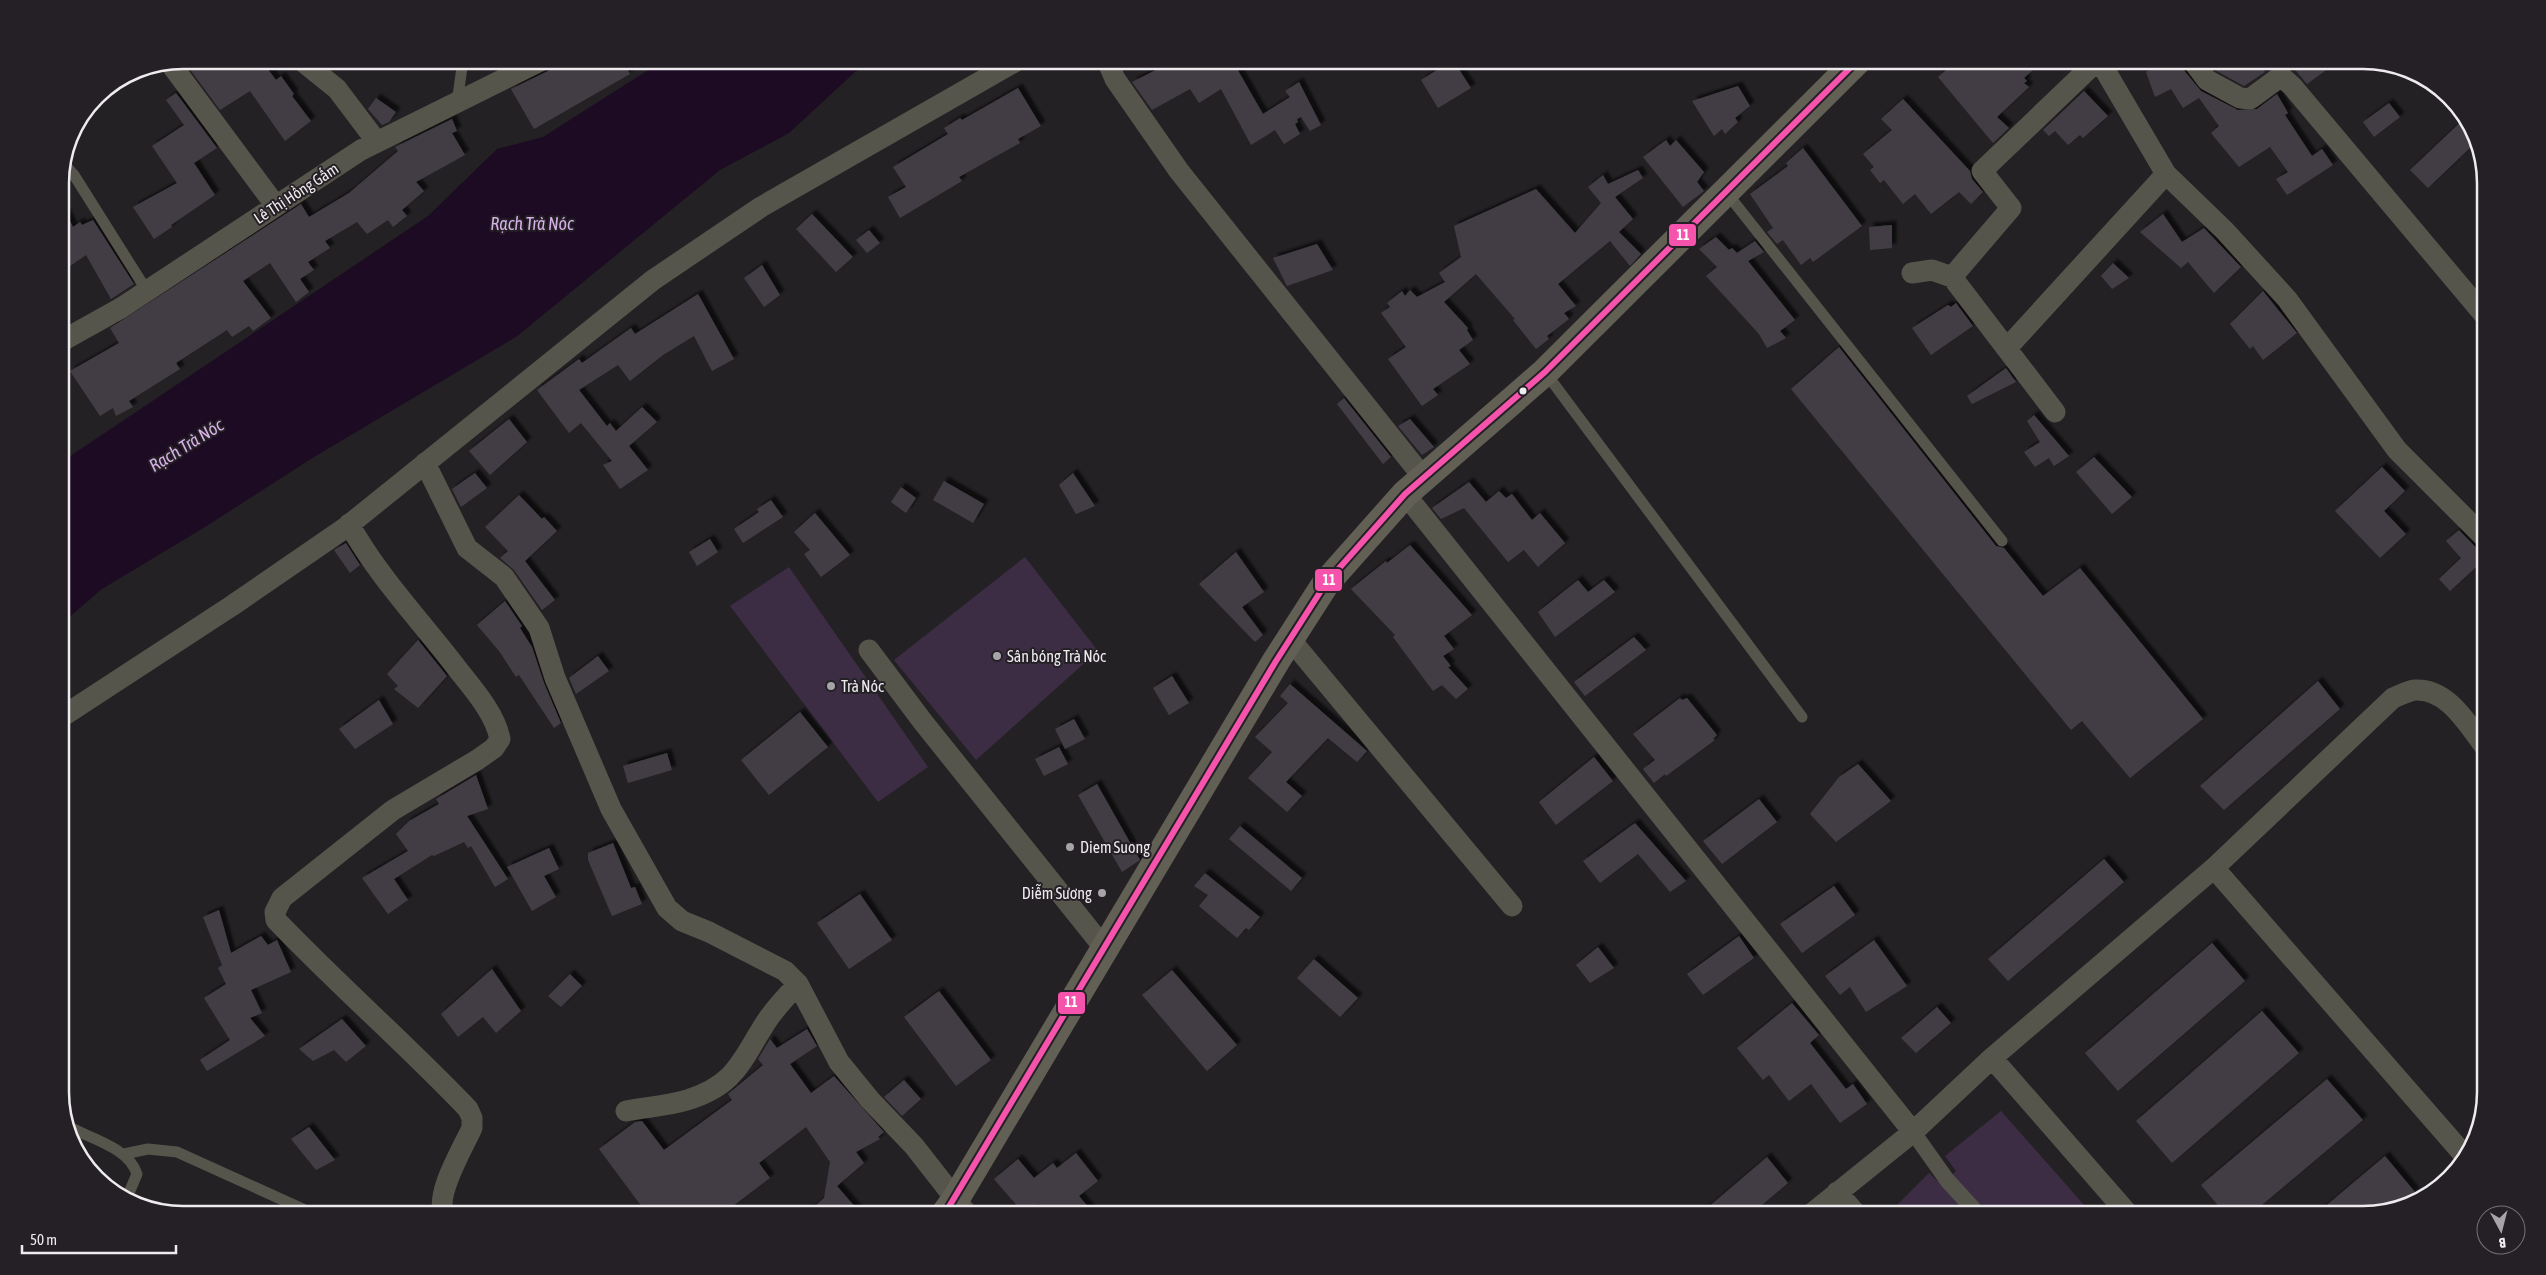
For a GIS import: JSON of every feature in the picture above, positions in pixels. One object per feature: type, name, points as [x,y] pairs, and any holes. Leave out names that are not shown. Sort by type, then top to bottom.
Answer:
[{"type":"main road","points":[[958,1206],[1105,949],[1290,639],[1326,583],[1414,485],[1545,372],[1849,69]]},
{"type":"street","points":[[175,69],[276,206]]},
{"type":"street","points":[[312,69],[337,90],[377,142]]},
{"type":"street","name":"Lê Thị Hồng Gấm","points":[[69,337],[121,308],[362,150],[524,69]]},
{"type":"street","points":[[69,712],[233,605],[350,524],[653,280],[762,206],[1002,69]]},
{"type":"street","points":[[1111,69],[1115,79],[1179,171],[1414,485],[1914,1132],[1947,1180],[1970,1206]]},
{"type":"street","points":[[1952,277],[2010,208],[1982,172],[2089,69]]},
{"type":"street","points":[[2103,69],[2166,174],[2225,231],[2287,299],[2397,450],[2477,529]]},
{"type":"street","points":[[2199,69],[2207,80],[2240,98],[2250,99],[2277,79],[2283,78],[2292,86],[2477,306]]},
{"type":"street","points":[[2007,348],[2166,174]]},
{"type":"street","points":[[1912,272],[1932,270],[1952,277],[2055,412]]},
{"type":"street","points":[[425,463],[467,548],[504,577],[539,628],[555,678],[611,809],[667,908],[682,921],[709,932],[786,971],[798,984],[839,1062],[870,1100],[914,1146],[953,1206]]},
{"type":"street","points":[[350,524],[364,551],[469,683],[498,727],[500,739],[494,748],[477,760],[394,810],[282,898],[275,912],[276,920],[320,966],[414,1052],[468,1109],[472,1118],[472,1128],[444,1190],[442,1206]]},
{"type":"street","points":[[1290,639],[1512,906]]},
{"type":"street","points":[[869,650],[923,722],[1105,949]]},
{"type":"street","points":[[1821,1206],[1914,1132],[1992,1058],[2214,868],[2393,698],[2414,690],[2433,692],[2453,706],[2477,737]]},
{"type":"street","points":[[2214,868],[2461,1151]]},
{"type":"street","points":[[626,1111],[686,1100],[712,1090],[727,1080],[747,1057],[770,1017],[798,984]]},
{"type":"street","points":[[1992,1058],[2121,1206]]},
{"type":"street","points":[[1837,1192],[1849,1206]]},
{"type":"lane","points":[[458,103],[462,69]]},
{"type":"lane","points":[[70,170],[147,291]]},
{"type":"lane","points":[[1726,192],[2002,541]]},
{"type":"lane","points":[[1545,372],[1802,717]]},
{"type":"lane","points":[[75,1130],[124,1154],[134,1163],[137,1174],[129,1193]]},
{"type":"lane","points":[[124,1154],[148,1149],[177,1152],[296,1206]]},
{"type":"shaded area","name":"Sân bóng Trà Nóc","points":[[1025,557],[1098,651],[976,760],[894,660]]},
{"type":"shaded area","name":"Trà Nóc","points":[[789,567],[928,767],[878,802],[730,606]]},
{"type":"shaded area","points":[[2001,1111],[2085,1206],[1896,1206],[1929,1173],[1942,1185],[1956,1171],[1945,1156]]},
{"type":"water","name":"Rạch Trà Nóc","points":[[650,69],[862,69],[855,72],[789,133],[720,170],[516,337],[314,457],[205,527],[102,589],[69,617],[69,457],[428,216],[497,149],[543,137]]},
{"type":"building","points":[[190,69],[268,69],[276,80],[281,76],[294,94],[292,96],[311,121],[285,141],[250,91],[220,110]]},
{"type":"building","points":[[549,69],[627,69],[630,74],[534,129],[511,89]]},
{"type":"building","points":[[1158,69],[1237,69],[1263,114],[1290,97],[1285,91],[1299,82],[1321,125],[1310,131],[1301,117],[1297,119],[1298,122],[1295,124],[1300,134],[1284,144],[1275,130],[1251,145],[1221,89],[1199,103],[1190,89],[1152,110],[1132,82]]},
{"type":"building","points":[[1439,69],[1459,69],[1471,88],[1438,108],[1421,80]]},
{"type":"building","points":[[1947,69],[2034,69],[2024,78],[2027,81],[2024,83],[2029,87],[1997,117],[2009,128],[1993,143],[1938,77]]},
{"type":"building","points":[[2152,69],[2183,69],[2201,91],[2238,110],[2257,109],[2277,94],[2288,113],[2285,115],[2312,156],[2322,149],[2333,165],[2287,195],[2276,179],[2288,172],[2270,147],[2239,167],[2211,133],[2219,126],[2199,98],[2183,108],[2171,89],[2155,97],[2146,72]]},
{"type":"building","points":[[2263,69],[2265,72],[2244,86],[2215,70]]},
{"type":"building","points":[[2294,69],[2328,69],[2307,84]]},
{"type":"building","points":[[1738,86],[1750,106],[1735,118],[1738,122],[1725,134],[1722,129],[1714,136],[1692,101]]},
{"type":"building","points":[[1018,88],[1041,126],[1018,139],[1020,143],[959,177],[962,181],[900,218],[888,197],[906,187],[893,167],[948,134],[944,128],[960,118],[962,120]]},
{"type":"building","points":[[2084,91],[2108,116],[2083,138],[2080,135],[2068,145],[2055,131],[2049,136],[2043,130]]},
{"type":"building","points":[[176,93],[217,148],[194,163],[215,195],[154,239],[133,207],[177,183],[152,146],[184,125],[166,100]]},
{"type":"building","points":[[376,98],[396,112],[389,122],[382,125],[368,109]]},
{"type":"building","points":[[1903,99],[1970,171],[1972,179],[1983,192],[1971,204],[1959,192],[1931,214],[1915,194],[1903,204],[1884,180],[1880,183],[1870,170],[1874,167],[1863,154],[1892,130],[1881,119]]},
{"type":"building","points":[[2389,103],[2400,117],[2374,137],[2363,122]]},
{"type":"building","points":[[452,119],[457,131],[452,133],[465,155],[416,182],[424,191],[402,210],[407,216],[393,227],[388,220],[367,234],[357,222],[325,241],[330,248],[308,262],[314,270],[300,279],[309,292],[296,302],[270,263],[243,281],[271,318],[253,331],[249,326],[232,337],[227,330],[176,363],[180,369],[129,401],[133,407],[116,416],[113,408],[100,416],[70,371],[119,343],[110,328],[301,204],[309,217],[349,193],[398,151],[395,147]]},
{"type":"building","points":[[2460,123],[2471,147],[2428,188],[2410,170]]},
{"type":"building","points":[[1666,140],[1670,146],[1676,140],[1704,172],[1697,182],[1704,191],[1683,207],[1643,157]]},
{"type":"building","points":[[1803,148],[1862,226],[1813,262],[1810,258],[1801,265],[1783,240],[1777,244],[1767,232],[1773,228],[1750,194],[1788,166],[1786,163]]},
{"type":"building","points":[[1638,170],[1643,178],[1615,197],[1633,219],[1619,232],[1641,254],[1630,266],[1610,241],[1558,284],[1576,306],[1564,313],[1569,319],[1547,336],[1549,339],[1536,349],[1513,320],[1515,319],[1476,274],[1444,302],[1468,328],[1467,330],[1473,340],[1459,350],[1470,364],[1433,389],[1438,395],[1422,406],[1388,359],[1406,347],[1381,313],[1390,307],[1387,303],[1402,291],[1405,296],[1410,290],[1417,297],[1445,282],[1439,273],[1461,257],[1454,226],[1536,189],[1575,233],[1601,203],[1588,187],[1603,175],[1608,184]]},
{"type":"building","points":[[812,214],[853,257],[836,272],[796,229]]},
{"type":"building","points":[[2163,214],[2182,242],[2204,228],[2241,267],[2214,293],[2188,262],[2181,268],[2140,232]]},
{"type":"building","points":[[69,219],[73,227],[80,222],[82,225],[93,220],[134,284],[111,299],[86,255],[69,267]]},
{"type":"building","points":[[1892,225],[1892,248],[1870,250],[1869,227]]},
{"type":"building","points":[[869,230],[880,243],[867,253],[856,240]]},
{"type":"building","points":[[1716,237],[1729,250],[1732,248],[1737,253],[1755,241],[1764,252],[1748,261],[1795,320],[1780,331],[1786,338],[1767,348],[1759,334],[1706,276],[1717,267],[1699,249]]},
{"type":"building","points":[[1317,244],[1333,270],[1287,286],[1273,258]]},
{"type":"building","points":[[2113,263],[2129,278],[2112,289],[2101,276]]},
{"type":"building","points":[[762,265],[780,295],[764,307],[744,278]]},
{"type":"building","points":[[2263,291],[2297,333],[2263,360],[2253,346],[2250,349],[2230,324]]},
{"type":"building","points":[[698,294],[734,359],[712,371],[694,336],[663,355],[630,381],[618,365],[579,390],[607,426],[610,423],[616,431],[642,407],[657,422],[629,446],[648,470],[620,489],[603,465],[612,461],[581,423],[569,433],[537,390],[579,359],[582,363],[631,328],[635,334]]},
{"type":"building","points":[[1956,303],[1973,326],[1931,355],[1912,328],[1948,305],[1951,307]]},
{"type":"building","points":[[1839,347],[1996,546],[2004,548],[2043,596],[2080,568],[2203,719],[2130,778],[2082,721],[2071,730],[1791,389]]},
{"type":"building","points":[[2006,368],[2016,382],[1972,404],[1967,396]]},
{"type":"building","points":[[1344,398],[1391,457],[1383,464],[1337,404]]},
{"type":"building","points":[[2034,415],[2069,456],[2054,466],[2049,458],[2035,467],[2024,452],[2040,442],[2027,421]]},
{"type":"building","points":[[509,419],[527,442],[490,475],[469,451]]},
{"type":"building","points":[[1410,419],[1434,447],[1422,455],[1398,426]]},
{"type":"building","points":[[2094,457],[2132,497],[2112,514],[2076,472]]},
{"type":"building","points":[[2382,467],[2405,491],[2384,511],[2406,534],[2380,558],[2335,511]]},
{"type":"building","points":[[475,473],[487,488],[461,507],[452,489]]},
{"type":"building","points":[[1073,473],[1095,506],[1076,514],[1059,485]]},
{"type":"building","points":[[944,481],[984,504],[973,523],[933,500]]},
{"type":"building","points":[[1469,482],[1486,502],[1499,491],[1506,498],[1512,494],[1532,520],[1540,513],[1565,543],[1538,567],[1524,550],[1508,562],[1464,508],[1441,519],[1432,508]]},
{"type":"building","points":[[901,487],[916,498],[906,513],[891,502]]},
{"type":"building","points":[[519,495],[542,519],[544,517],[557,531],[525,561],[555,600],[542,610],[514,570],[500,558],[508,551],[485,527]]},
{"type":"building","points":[[771,500],[783,517],[743,543],[734,529],[759,512],[757,509]]},
{"type":"building","points":[[815,513],[850,555],[821,577],[804,554],[810,550],[794,532]]},
{"type":"building","points":[[2459,530],[2477,549],[2477,566],[2450,591],[2439,579],[2461,558],[2446,541]]},
{"type":"building","points":[[710,539],[718,552],[697,566],[689,552]]},
{"type":"building","points":[[346,543],[360,565],[350,573],[334,550]]},
{"type":"building","points":[[1410,545],[1472,615],[1444,636],[1454,649],[1443,656],[1451,666],[1448,667],[1468,689],[1456,699],[1442,685],[1433,691],[1393,637],[1395,635],[1351,589],[1386,561],[1387,563]]},
{"type":"building","points":[[1236,552],[1264,592],[1242,607],[1263,635],[1255,642],[1199,584]]},
{"type":"building","points":[[1578,580],[1588,592],[1604,580],[1615,592],[1555,637],[1538,612]]},
{"type":"building","points":[[505,601],[522,626],[520,628],[532,647],[544,683],[561,723],[554,728],[519,675],[516,677],[499,651],[477,625]]},
{"type":"building","points":[[1634,637],[1646,650],[1585,696],[1574,682]]},
{"type":"building","points":[[418,640],[447,676],[418,708],[394,689],[398,686],[387,674]]},
{"type":"building","points":[[598,656],[609,671],[576,694],[569,678]]},
{"type":"building","points":[[1172,676],[1189,703],[1169,715],[1153,688]]},
{"type":"building","points":[[2318,681],[2340,709],[2224,810],[2200,786]]},
{"type":"building","points":[[1290,684],[1367,751],[1357,762],[1328,738],[1286,782],[1302,796],[1287,812],[1248,778],[1272,752],[1255,737],[1288,703],[1280,696]]},
{"type":"building","points":[[1680,698],[1682,700],[1687,698],[1717,735],[1713,739],[1715,740],[1654,783],[1643,769],[1655,760],[1633,734]]},
{"type":"building","points":[[379,700],[393,724],[355,749],[339,729]]},
{"type":"building","points":[[800,712],[828,747],[769,795],[741,760]]},
{"type":"building","points":[[1074,719],[1085,739],[1065,749],[1055,729]]},
{"type":"building","points":[[1059,747],[1068,764],[1044,776],[1035,759]]},
{"type":"building","points":[[667,753],[672,770],[628,783],[623,766]]},
{"type":"building","points":[[1594,757],[1613,781],[1556,825],[1539,802]]},
{"type":"building","points":[[1858,764],[1891,801],[1836,842],[1810,814],[1839,777]]},
{"type":"building","points":[[476,775],[488,809],[467,816],[508,879],[495,887],[471,846],[468,848],[464,842],[434,856],[432,855],[394,879],[408,900],[388,914],[362,878],[408,851],[396,834],[409,821],[439,804],[436,799]]},
{"type":"building","points":[[1097,784],[1140,860],[1122,872],[1078,795]]},
{"type":"building","points":[[1759,799],[1777,822],[1722,864],[1703,841]]},
{"type":"building","points":[[1635,823],[1686,881],[1670,892],[1638,854],[1600,883],[1583,861]]},
{"type":"building","points":[[1240,826],[1302,878],[1291,891],[1229,839]]},
{"type":"building","points":[[613,843],[631,888],[635,887],[642,904],[612,916],[588,860],[588,853]]},
{"type":"building","points":[[549,848],[559,869],[544,876],[556,897],[532,911],[507,867]]},
{"type":"building","points":[[2104,859],[2124,882],[2008,981],[1988,959]]},
{"type":"building","points":[[1205,873],[1260,917],[1249,930],[1246,928],[1237,938],[1199,906],[1208,895],[1194,886]]},
{"type":"building","points":[[1834,886],[1855,915],[1802,953],[1780,924]]},
{"type":"building","points":[[860,894],[892,940],[849,969],[817,923]]},
{"type":"building","points":[[219,910],[231,953],[261,936],[268,945],[277,940],[291,972],[251,990],[262,1013],[250,1018],[265,1036],[207,1071],[200,1060],[230,1040],[204,998],[226,984],[218,968],[222,965],[203,917]]},
{"type":"building","points":[[1739,936],[1754,958],[1703,995],[1687,974]]},
{"type":"building","points":[[1874,940],[1907,986],[1866,1012],[1850,987],[1840,995],[1825,976]]},
{"type":"building","points":[[2212,943],[2245,981],[2118,1091],[2085,1053]]},
{"type":"building","points":[[1598,947],[1614,968],[1590,983],[1576,965]]},
{"type":"building","points":[[1314,959],[1358,998],[1340,1017],[1297,978]]},
{"type":"building","points":[[492,969],[521,1011],[496,1033],[483,1017],[458,1037],[441,1014]]},
{"type":"building","points":[[1172,970],[1237,1045],[1207,1071],[1142,995]]},
{"type":"building","points":[[570,974],[582,986],[561,1007],[548,996]]},
{"type":"building","points":[[939,991],[991,1060],[956,1086],[904,1017]]},
{"type":"building","points":[[1792,1003],[1819,1035],[1810,1043],[1846,1089],[1853,1084],[1867,1104],[1840,1123],[1811,1084],[1789,1101],[1769,1075],[1763,1080],[1737,1048]]},
{"type":"building","points":[[1937,1007],[1951,1023],[1916,1053],[1901,1038]]},
{"type":"building","points":[[2262,1011],[2299,1053],[2172,1163],[2136,1121]]},
{"type":"building","points":[[342,1019],[366,1046],[346,1062],[334,1050],[313,1061],[299,1049]]},
{"type":"building","points":[[807,1029],[817,1046],[790,1064],[811,1093],[834,1076],[884,1132],[878,1137],[880,1139],[856,1152],[864,1163],[837,1186],[854,1206],[815,1206],[824,1198],[830,1162],[806,1127],[759,1163],[770,1178],[733,1206],[641,1206],[599,1149],[635,1122],[642,1121],[664,1150],[732,1100],[728,1094],[763,1065],[758,1059],[770,1039],[777,1048]]},
{"type":"building","points":[[2327,1079],[2363,1120],[2261,1206],[2218,1206],[2201,1185]]},
{"type":"building","points":[[904,1080],[921,1099],[902,1116],[884,1097]]},
{"type":"building","points":[[309,1127],[335,1160],[316,1170],[291,1139]]},
{"type":"building","points":[[1076,1153],[1098,1181],[1079,1196],[1087,1206],[1040,1206],[1038,1204],[1036,1206],[1017,1206],[994,1179],[1018,1159],[1034,1178],[1053,1163],[1057,1168]]},
{"type":"building","points":[[2385,1156],[2415,1192],[2407,1198],[2378,1205],[2326,1206]]},
{"type":"building","points":[[1767,1157],[1788,1183],[1761,1206],[1710,1206]]},
{"type":"transit line","name":"11","points":[[949,1206],[1276,661],[1326,583],[1405,494],[1545,372],[1849,69]]},
{"type":"place","name":"Sân bóng Trà Nóc","points":[[997,656]]},
{"type":"place","name":"Trà Nóc","points":[[831,686]]},
{"type":"place","name":"Diem Suong","points":[[1070,847]]},
{"type":"place","name":"Diễm Sương","points":[[1102,893]]}]
